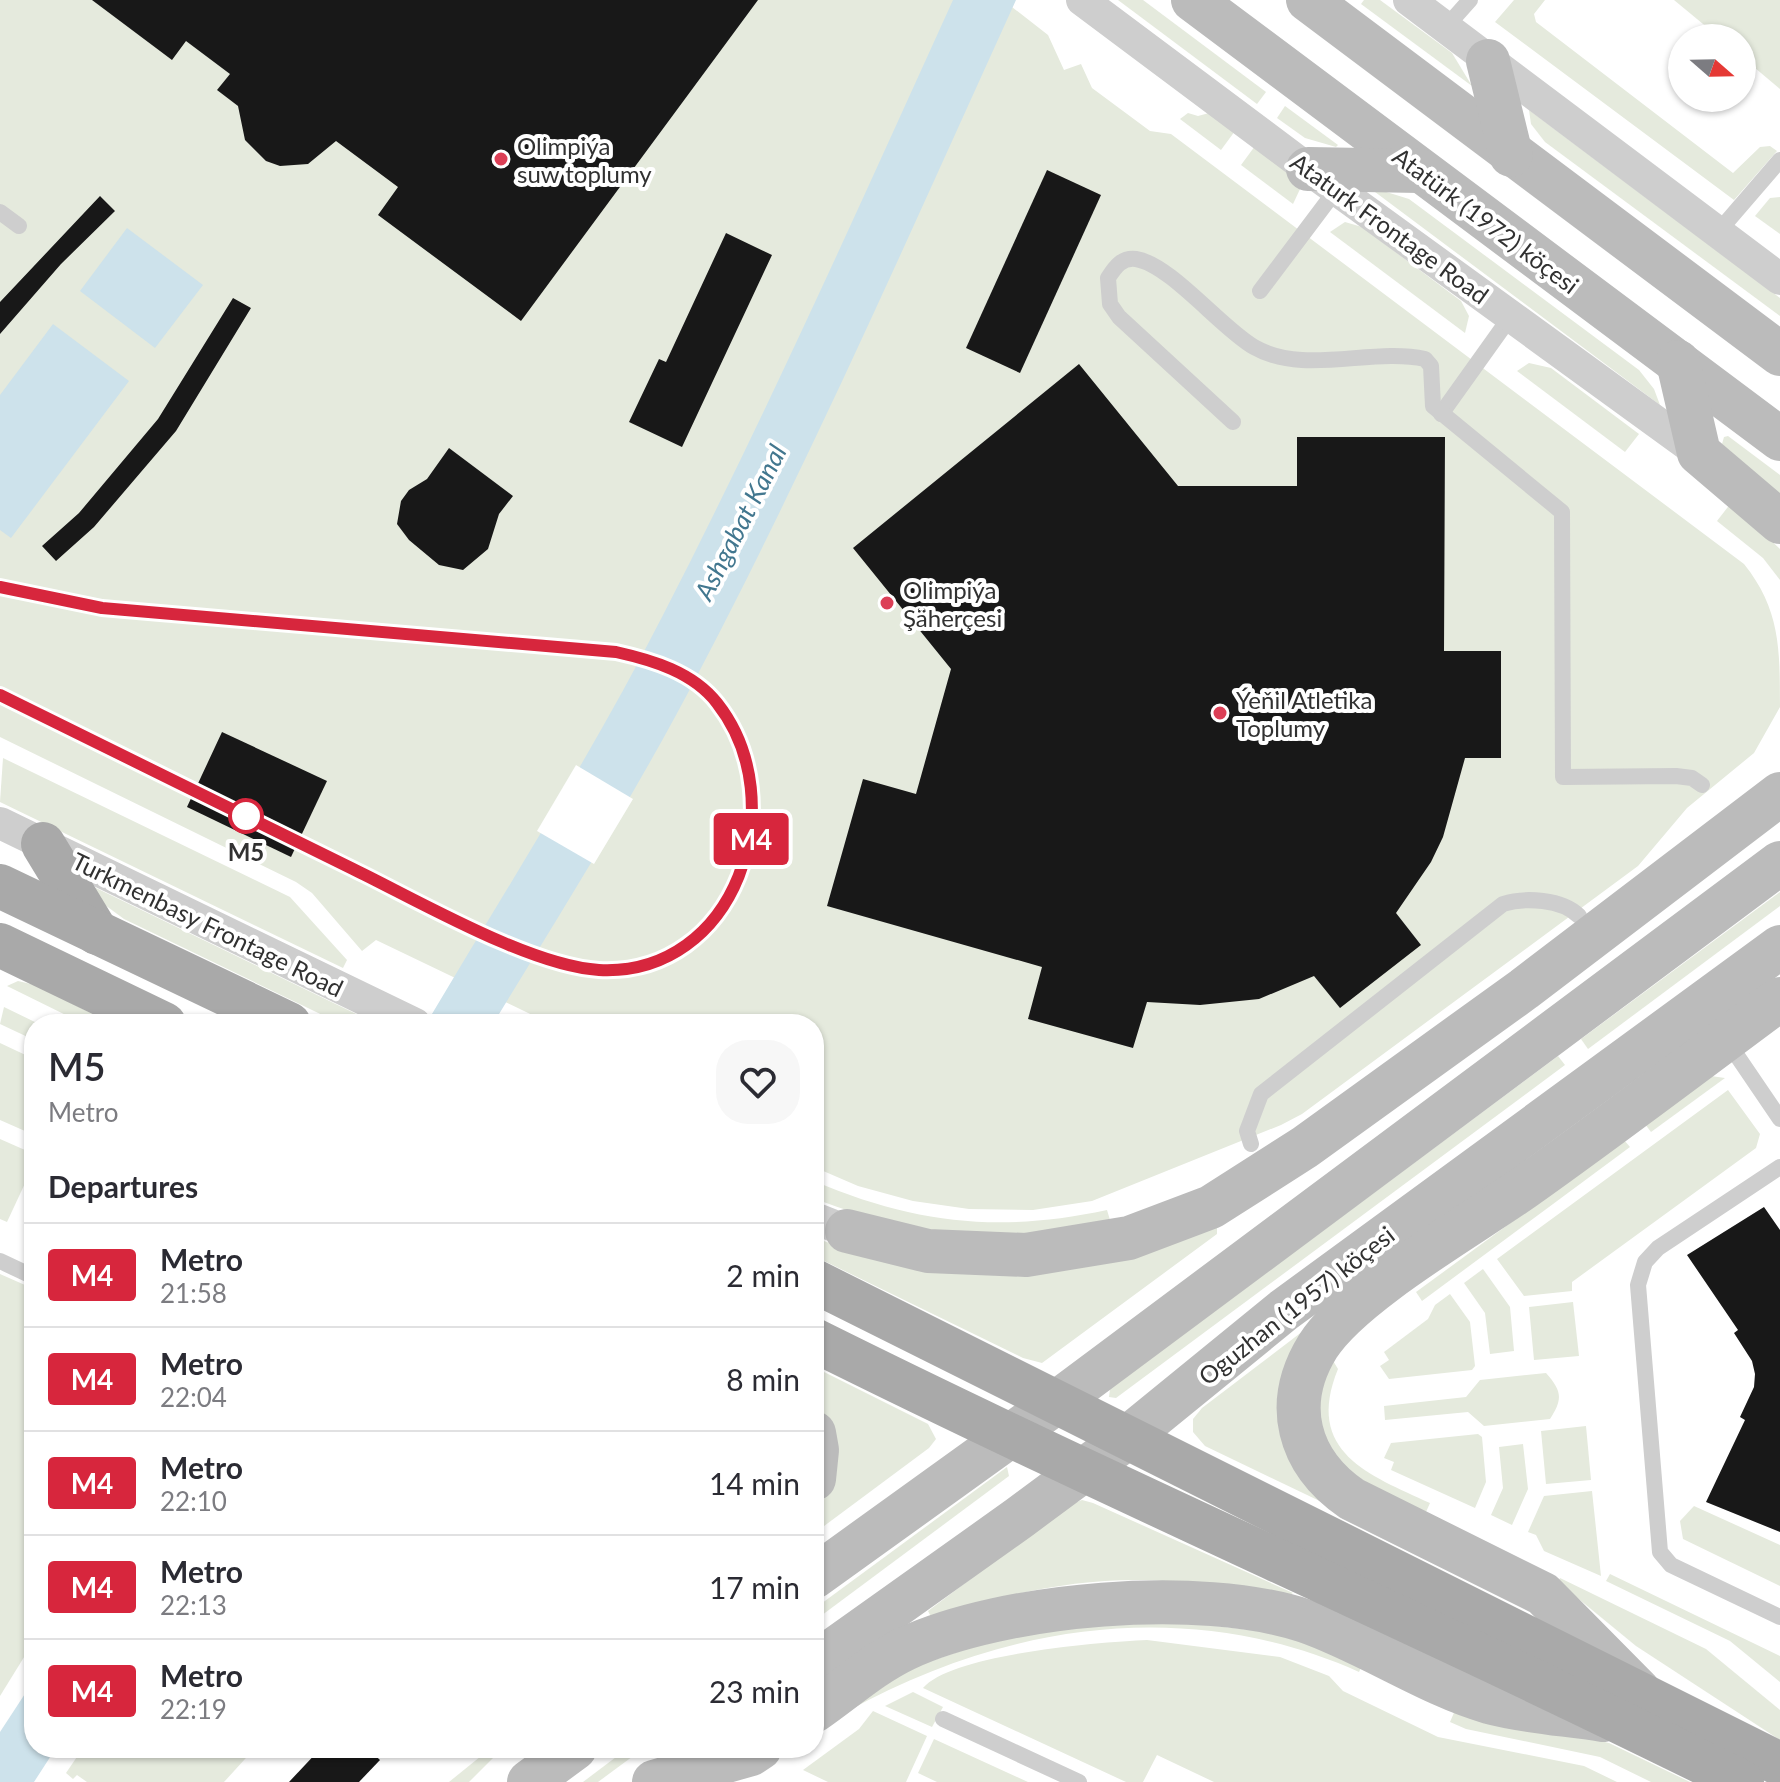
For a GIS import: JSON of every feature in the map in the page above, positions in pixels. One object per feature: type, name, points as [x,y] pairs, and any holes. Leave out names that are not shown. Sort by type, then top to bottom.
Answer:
[{"type":"main road","name":"Atatürk (1972) köçesi","points":[[1193,0],[1780,439]]},
{"type":"main road","points":[[1308,0],[1511,155],[1773,345]]},
{"type":"main road","points":[[1488,61],[1511,155]]},
{"type":"main road","points":[[1322,180],[1420,171]]},
{"type":"main road","points":[[1678,362],[1699,453],[1780,522]]},
{"type":"main road","points":[[830,1224],[928,1251],[995,1256],[1065,1251],[1129,1238],[1186,1217],[1237,1193],[1382,1091],[1681,873],[1780,794]]},
{"type":"main road","points":[[43,844],[97,933]]},
{"type":"main road","points":[[824,1570],[1010,1437],[1780,863]]},
{"type":"main road","points":[[1608,992],[1681,873]]},
{"type":"main road","points":[[0,886],[268,1014]]},
{"type":"main road","points":[[0,945],[143,1014]]},
{"type":"main road","name":"Oguzhan (1957) köçesi","points":[[824,1657],[1127,1438],[1284,1310],[1595,1082],[1769,960]]},
{"type":"main road","points":[[1633,1707],[1543,1594],[1352,1499],[1334,1487],[1310,1458],[1301,1435],[1299,1410],[1307,1368],[1319,1345],[1338,1322],[1373,1292],[1526,1186],[1780,999]]},
{"type":"main road","points":[[1526,1186],[1595,1082]]},
{"type":"main road","points":[[1382,1091],[1484,1083]]},
{"type":"main road","points":[[824,1286],[1127,1438],[1633,1707],[1742,1782]]},
{"type":"main road","points":[[824,1345],[1081,1472],[1633,1707],[1780,1764]]},
{"type":"main road","points":[[824,1704],[903,1650],[964,1629],[1035,1613],[1086,1607],[1179,1605],[1264,1612],[1305,1621],[1488,1702],[1633,1707]]},
{"type":"main road","points":[[529,1782],[561,1758]]},
{"type":"main road","points":[[646,1782],[680,1758]]},
{"type":"main road","points":[[654,1782],[737,1758]]},
{"type":"street","name":"Ataturk Frontage Road","points":[[1082,0],[1322,180],[1699,453]]},
{"type":"street","points":[[1409,0],[1780,279]]},
{"type":"street","name":"Turkmenbasy Frontage Road","points":[[0,823],[394,1014]]},
{"type":"lane","points":[[1445,28],[1470,0]]},
{"type":"lane","points":[[1718,232],[1779,164]]},
{"type":"lane","points":[[1260,291],[1322,180]]},
{"type":"lane","points":[[0,212],[19,226]]},
{"type":"lane","points":[[1233,422],[1119,317],[1110,304],[1108,278],[1123,261],[1134,258],[1158,268],[1245,341],[1268,353],[1292,358],[1425,359],[1431,366],[1433,406],[1562,512],[1563,777],[1676,776],[1692,778],[1702,785]]},
{"type":"lane","points":[[1441,414],[1511,316]]},
{"type":"lane","points":[[1251,1144],[1247,1131],[1261,1094],[1503,904],[1524,900],[1562,905],[1579,916]]},
{"type":"lane","points":[[1726,1039],[1780,1119]]},
{"type":"lane","points":[[1780,1167],[1658,1248],[1645,1262],[1638,1285],[1660,1552],[1671,1565],[1780,1617]]},
{"type":"lane","points":[[0,1261],[24,1272]]},
{"type":"lane","points":[[943,1719],[1079,1782]]},
{"type":"shaded area","name":"Olimpiýa Şäherçesi","points":[[0,0],[1003,0],[1048,35],[1064,70],[1081,64],[1092,88],[1150,131],[1171,134],[1744,564],[1765,597],[1771,613],[1776,630],[1779,666],[1780,707],[1754,753],[1687,808],[1638,866],[1302,1114],[1092,1201],[1033,1210],[969,1209],[913,1201],[858,1186],[824,1171],[824,1014],[530,1014],[376,940],[362,951],[312,893],[296,882],[0,737]]},
{"type":"shaded area","points":[[1118,0],[1143,0],[1266,92],[1257,104]]},
{"type":"shaded area","points":[[1364,0],[1380,0],[1452,53],[1472,86],[1361,4]]},
{"type":"shaded area","points":[[1514,0],[1545,0],[1534,14],[1536,22],[1733,173],[1760,147],[1770,146],[1777,151],[1734,200],[1495,22]]},
{"type":"shaded area","points":[[1674,0],[1780,0],[1780,89],[1756,69],[1756,24],[1703,24]]},
{"type":"shaded area","points":[[1285,106],[1338,145],[1305,138],[1277,118]]},
{"type":"shaded area","points":[[1529,110],[1780,298],[1780,316],[1545,142],[1531,124]]},
{"type":"shaded area","points":[[1188,113],[1198,116],[1209,113],[1235,131],[1221,150],[1180,119]]},
{"type":"shaded area","points":[[1255,146],[1294,176],[1301,187],[1293,204],[1241,165]]},
{"type":"shaded area","points":[[1367,186],[1409,199],[1639,370],[1654,389],[1660,405]]},
{"type":"shaded area","points":[[1780,197],[1780,234],[1755,216],[1770,198]]},
{"type":"shaded area","points":[[1345,222],[1362,227],[1461,301],[1469,316],[1465,333],[1330,232]]},
{"type":"shaded area","points":[[1529,363],[1551,368],[1639,434],[1625,452],[1517,371]]},
{"type":"shaded area","points":[[1728,436],[1780,475],[1780,495],[1722,444],[1724,437]]},
{"type":"shaded area","points":[[1731,503],[1780,549],[1780,580],[1763,558],[1717,521]]},
{"type":"shaded area","points":[[3,758],[290,897],[347,960],[343,968],[0,802]]},
{"type":"shaded area","points":[[94,887],[356,1014],[320,1014],[124,919],[105,905]]},
{"type":"shaded area","points":[[1780,892],[1780,906],[1588,1049],[1581,1039]]},
{"type":"shaded area","points":[[18,981],[35,985],[93,1014],[64,1014],[7,986]]},
{"type":"shaded area","points":[[4,1007],[24,1017],[24,1035],[0,1024]]},
{"type":"shaded area","points":[[0,1043],[24,1054],[24,1131],[0,1120]]},
{"type":"shaded area","points":[[1558,1056],[1565,1065],[1116,1398],[1109,1397],[1110,1389]]},
{"type":"shaded area","points":[[1711,1076],[1725,1078],[1651,1132],[1645,1124]]},
{"type":"shaded area","points":[[1728,1090],[1760,1134],[1756,1148],[1572,1282],[1572,1291],[1524,1296],[1497,1259]]},
{"type":"shaded area","points":[[0,1139],[24,1150],[24,1185],[7,1222],[0,1219]]},
{"type":"shaded area","points":[[1624,1140],[1630,1147],[1422,1301],[1416,1292]]},
{"type":"shaded area","points":[[824,1185],[887,1207],[958,1220],[1030,1221],[1107,1210],[1110,1220],[1032,1237],[976,1236],[921,1229],[824,1202]]},
{"type":"shaded area","points":[[1217,1227],[1217,1234],[1042,1363],[1023,1358],[824,1261],[824,1241],[844,1249]]},
{"type":"shaded area","points":[[1483,1269],[1510,1307],[1514,1351],[1490,1354],[1485,1313],[1464,1283]]},
{"type":"shaded area","points":[[0,1274],[24,1285],[24,1657],[0,1696]]},
{"type":"shaded area","points":[[1450,1294],[1470,1322],[1475,1366],[1472,1370],[1389,1379],[1380,1366],[1389,1360],[1384,1352],[1428,1319],[1435,1305]]},
{"type":"shaded area","points":[[1573,1302],[1579,1356],[1534,1360],[1529,1307]]},
{"type":"shaded area","points":[[1307,1328],[1328,1505],[1205,1446],[1193,1432],[1193,1419],[1202,1408]]},
{"type":"shaded area","points":[[1332,1359],[1338,1369],[1330,1397],[1329,1421],[1336,1440],[1348,1457],[1365,1470],[1430,1503],[1426,1512],[1354,1474],[1328,1445],[1320,1427],[1318,1406]]},
{"type":"shaded area","points":[[824,1372],[928,1424],[936,1439],[929,1448],[824,1526],[824,1499],[829,1486]]},
{"type":"shaded area","points":[[1546,1373],[1559,1395],[1550,1419],[1484,1426],[1468,1412],[1385,1420],[1384,1406],[1466,1397],[1480,1380]]},
{"type":"shaded area","points":[[1586,1426],[1591,1480],[1546,1484],[1541,1431]]},
{"type":"shaded area","points":[[1478,1434],[1482,1437],[1486,1482],[1475,1508],[1391,1470],[1394,1462],[1384,1458],[1391,1443]]},
{"type":"shaded area","points":[[1523,1444],[1528,1489],[1512,1525],[1491,1515],[1503,1488],[1499,1447]]},
{"type":"shaded area","points":[[1007,1467],[1009,1476],[824,1614],[824,1602]]},
{"type":"shaded area","points":[[1592,1491],[1601,1576],[1544,1551],[1536,1535],[1528,1532],[1544,1496]]},
{"type":"shaded area","points":[[1082,1500],[1293,1593],[1288,1596],[1178,1582],[1114,1580],[1035,1590],[931,1617],[928,1611],[1069,1505]]},
{"type":"shaded area","points":[[1694,1506],[1780,1545],[1780,1586],[1683,1539],[1680,1521]]},
{"type":"shaded area","points":[[1610,1574],[1780,1656],[1780,1682],[1730,1641],[1606,1581]]},
{"type":"shaded area","points":[[1560,1578],[1706,1649],[1780,1710],[1780,1740],[1636,1646],[1558,1582]]},
{"type":"shaded area","points":[[1146,1618],[1284,1634],[1363,1663],[1359,1672],[1295,1648],[1230,1634],[1165,1628],[1099,1630],[1035,1640],[971,1657],[909,1681],[848,1711],[911,1668],[993,1640]]},
{"type":"shaded area","points":[[1147,1640],[1280,1657],[1329,1676],[1343,1691],[1438,1737],[1584,1766],[1617,1782],[1214,1782],[1157,1755],[1143,1782],[1126,1782],[923,1688],[939,1676],[994,1658],[1063,1647]]},
{"type":"shaded area","points":[[913,1692],[943,1707],[932,1727],[885,1706]]},
{"type":"shaded area","points":[[1456,1708],[1609,1743],[1690,1782],[1651,1782],[1600,1757],[1466,1729],[1450,1722]]},
{"type":"shaded area","points":[[873,1711],[927,1736],[906,1782],[828,1782],[803,1770],[824,1758],[824,1755],[859,1729]]},
{"type":"shaded area","points":[[934,1739],[1028,1782],[937,1782],[918,1773]]},
{"type":"shaded area","points":[[76,1758],[246,1758],[224,1782],[87,1782],[77,1775],[73,1779],[66,1773]]},
{"type":"shaded area","points":[[479,1758],[493,1758],[469,1782],[449,1782]]},
{"type":"shaded area","points":[[615,1758],[630,1758],[598,1782],[583,1782]]},
{"type":"water","name":"Ashgabat Kanal","points":[[953,0],[1016,0],[824,420],[701,668],[626,803],[499,1014],[432,1014],[635,669],[701,541]]},
{"type":"water","points":[[127,228],[203,285],[155,348],[80,291]]},
{"type":"water","points":[[53,324],[129,381],[11,538],[0,530],[0,395]]},
{"type":"water","points":[[24,1695],[24,1758],[50,1758],[34,1782],[0,1782],[0,1732]]},
{"type":"pier","points":[[576,765],[633,799],[594,864],[537,831]]},
{"type":"building","name":"Olimpiýa suw toplumy","points":[[92,0],[758,0],[521,321],[378,215],[398,187],[336,141],[308,164],[280,166],[266,161],[245,140],[238,106],[217,90],[230,74],[186,41],[172,60]]},
{"type":"building","points":[[1047,170],[1101,195],[1020,373],[966,348]]},
{"type":"building","points":[[100,196],[115,211],[61,264],[0,334],[0,302]]},
{"type":"building","points":[[726,233],[772,255],[682,447],[629,422],[659,359],[666,362]]},
{"type":"building","points":[[233,298],[251,308],[176,431],[94,527],[56,561],[42,546],[79,513],[158,419]]},
{"type":"building","name":"Ýeňil Atletika Toplumy","points":[[1079,364],[1178,486],[1297,486],[1297,437],[1445,437],[1444,651],[1501,651],[1501,758],[1465,758],[1443,837],[1431,862],[1396,913],[1421,945],[1340,1008],[1314,976],[1259,999],[1200,1005],[1147,1002],[1133,1048],[1028,1019],[1042,967],[827,906],[863,779],[916,794],[951,669],[853,548]]},
{"type":"building","points":[[449,448],[513,496],[499,514],[488,549],[463,570],[439,565],[409,540],[397,524],[401,501],[409,490],[427,479]]},
{"type":"building","name":"M5","points":[[222,732],[327,781],[291,857],[187,807]]},
{"type":"building","points":[[1764,1207],[1780,1230],[1780,1532],[1706,1502],[1745,1420],[1740,1417],[1754,1387],[1755,1374],[1752,1361],[1734,1333],[1738,1330],[1687,1255]]},
{"type":"building","points":[[312,1758],[380,1760],[359,1782],[289,1782]]},
{"type":"railway","points":[[0,587],[102,608],[616,652],[657,663],[684,675],[707,692],[717,703],[740,743],[751,787],[750,833],[739,876],[717,914],[686,945],[647,964],[599,970],[573,966],[485,935],[0,695]]},
{"type":"metro line","name":"M4","points":[[0,587],[35,597],[102,608],[616,652],[662,664],[688,678],[716,701],[735,732],[751,780],[754,803],[749,852],[733,888],[718,911],[696,936],[675,953],[647,965],[623,969],[597,970],[570,965],[461,922],[0,695]]},
{"type":"place","name":"Olimpiýa suw toplumy","points":[[501,159]]},
{"type":"place","name":"Olimpiýa Şäherçesi","points":[[887,603]]},
{"type":"place","name":"Ýeňil Atletika Toplumy","points":[[1220,713]]},
{"type":"place","name":"M5","points":[[246,816]]}]
